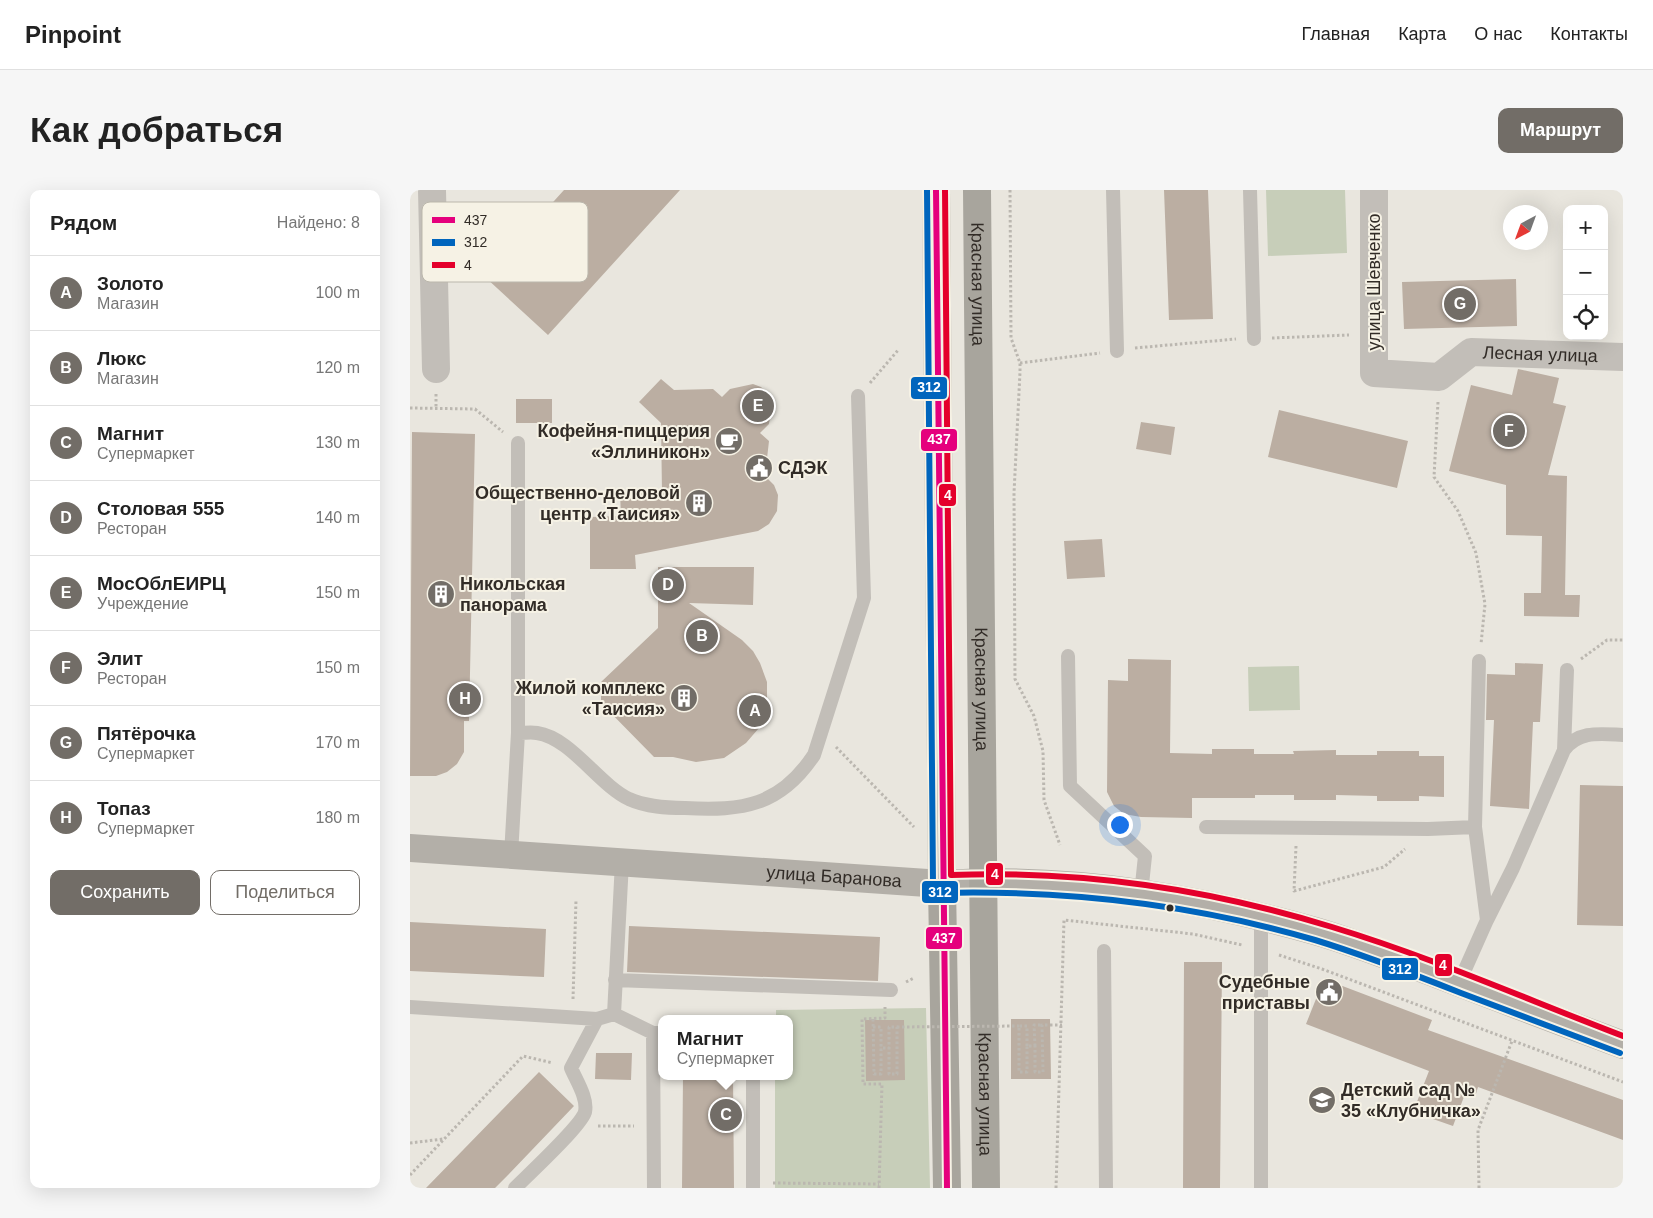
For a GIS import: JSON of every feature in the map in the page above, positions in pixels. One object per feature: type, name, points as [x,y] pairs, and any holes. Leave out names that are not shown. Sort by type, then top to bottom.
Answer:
[{"type":"highway","points":[[936,190],[942,884],[947,1188]]},
{"type":"highway","name":"Красная улица","points":[[977,190],[986,1188]]},
{"type":"street","name":"улица Шевченко","points":[[1374,190],[1374,373],[1439,377]]},
{"type":"street","points":[[434,282],[436,369]]},
{"type":"street","name":"Лесная улица","points":[[1439,377],[1471,352],[1623,356]]},
{"type":"street","name":"улица Баранова","points":[[410,848],[942,884],[983,881],[1141,894],[1261,917],[1316,931],[1360,945],[1623,1045]]},
{"type":"lane","points":[[1113,190],[1117,351]]},
{"type":"lane","points":[[1250,190],[1254,339]]},
{"type":"lane","points":[[518,733],[538,733],[556,739],[600,778],[628,799],[650,806],[710,809],[746,806],[778,793],[802,772],[814,755],[864,598],[858,396]]},
{"type":"lane","points":[[511,855],[518,733],[518,443]]},
{"type":"lane","points":[[1068,656],[1070,786],[1145,856],[1141,894]]},
{"type":"lane","points":[[1479,661],[1475,827],[1487,920]]},
{"type":"lane","points":[[1459,983],[1513,868],[1564,750],[1567,670]]},
{"type":"lane","points":[[1564,750],[1573,741],[1588,734],[1623,735]]},
{"type":"lane","points":[[1206,827],[1428,829],[1475,827]]},
{"type":"lane","points":[[614,1014],[622,862]]},
{"type":"lane","points":[[1261,917],[1261,1188]]},
{"type":"lane","points":[[1104,951],[1106,1188]]},
{"type":"lane","points":[[615,980],[891,990]]},
{"type":"lane","points":[[410,1007],[597,1019],[614,1014],[658,1033],[653,1126],[654,1188]]},
{"type":"lane","points":[[515,1188],[575,1126],[585,1112],[584,1099],[571,1068],[597,1019]]},
{"type":"lane","points":[[753,1080],[753,1186]]},
{"type":"path","points":[[1010,190],[1011,338],[1020,363],[1014,493],[1015,679],[1037,724],[1044,751],[1044,800],[1060,845]]},
{"type":"path","points":[[1020,363],[1204,340],[1374,334]]},
{"type":"path","points":[[858,396],[899,349]]},
{"type":"path","points":[[1439,377],[1434,477],[1458,511],[1476,553],[1485,604],[1479,661]]},
{"type":"path","points":[[410,408],[475,409],[518,443]]},
{"type":"path","points":[[1567,670],[1607,640],[1623,640]]},
{"type":"path","points":[[821,731],[914,827]]},
{"type":"path","points":[[1296,828],[1294,891],[1384,867],[1428,829]]},
{"type":"path","points":[[572,1016],[576,900]]},
{"type":"path","points":[[1056,1188],[1064,920],[1193,934],[1261,950],[1322,969],[1623,1082]]},
{"type":"path","points":[[753,1186],[879,1186],[882,1084],[863,1084],[862,1018],[885,1018]]},
{"type":"path","points":[[873,1019],[873,1027],[874,1074],[881,1074],[881,1027],[873,1027]]},
{"type":"path","points":[[1042,1025],[1043,1072],[1035,1072],[1034,1026],[1042,1025],[1062,1025]]},
{"type":"path","points":[[896,1027],[897,1074],[889,1074],[889,1027],[1019,1026],[1027,1026],[1027,1072],[1019,1072],[1019,1026]]},
{"type":"path","points":[[1478,1188],[1478,1130],[1512,1041]]},
{"type":"path","points":[[1027,1046],[1035,1046]]},
{"type":"path","points":[[881,1048],[889,1048]]},
{"type":"path","points":[[410,1175],[523,1056],[571,1068]]},
{"type":"path","points":[[575,1126],[653,1126]]},
{"type":"path","points":[[410,1143],[444,1139]]},
{"type":"green space","points":[[1266,190],[1345,190],[1347,253],[1268,256]]},
{"type":"green space","points":[[1299,666],[1300,710],[1249,711],[1248,667]]},
{"type":"green space","points":[[926,1008],[930,1188],[775,1188],[775,1080],[793,1080],[793,1015],[776,1015],[776,1010]]},
{"type":"building","points":[[564,190],[680,190],[548,335],[490,282],[588,282],[588,202],[553,202]]},
{"type":"building","points":[[1164,190],[1208,190],[1213,319],[1169,320]]},
{"type":"building","points":[[1516,279],[1517,326],[1404,329],[1402,282]]},
{"type":"building","points":[[1518,369],[1559,378],[1553,403],[1566,406],[1548,475],[1567,476],[1565,595],[1580,595],[1579,617],[1524,616],[1524,593],[1541,593],[1542,536],[1506,535],[1506,485],[1449,471],[1471,385],[1512,395]]},
{"type":"building","name":"Общественно-деловой центр «Таисия»","points":[[661,379],[674,390],[713,389],[722,397],[730,389],[753,384],[761,387],[769,394],[772,402],[769,424],[760,433],[769,441],[765,476],[774,485],[778,495],[777,511],[769,524],[758,531],[635,555],[636,569],[590,569],[590,517],[621,516],[620,493],[662,493],[661,423],[639,402]]},
{"type":"building","points":[[516,399],[552,399],[552,423],[516,423]]},
{"type":"building","points":[[1279,410],[1408,441],[1397,488],[1268,457]]},
{"type":"building","points":[[1141,422],[1175,427],[1171,455],[1136,449]]},
{"type":"building","name":"Никольская панорама","points":[[412,432],[475,434],[469,721],[464,721],[464,752],[457,764],[447,772],[436,776],[410,776]]},
{"type":"building","points":[[1102,539],[1105,577],[1067,579],[1064,541]]},
{"type":"building","name":"Жилой комплекс «Таисия»","points":[[658,567],[754,567],[753,605],[689,603],[742,640],[753,651],[767,682],[767,705],[759,728],[746,743],[724,758],[696,762],[673,757],[654,757],[601,703],[601,682],[658,628]]},
{"type":"building","points":[[1128,659],[1171,660],[1170,753],[1212,754],[1212,749],[1254,749],[1254,754],[1294,754],[1293,751],[1336,750],[1336,755],[1377,755],[1377,751],[1419,751],[1419,756],[1444,756],[1444,797],[1419,796],[1419,801],[1377,801],[1377,796],[1336,795],[1336,800],[1294,800],[1294,795],[1255,795],[1255,798],[1192,798],[1192,818],[1141,817],[1124,814],[1114,806],[1107,792],[1108,680],[1128,681]]},
{"type":"building","points":[[1515,663],[1543,664],[1540,722],[1533,722],[1529,809],[1490,806],[1494,720],[1486,720],[1487,674],[1515,675]]},
{"type":"building","points":[[1580,785],[1623,786],[1623,926],[1577,925]]},
{"type":"building","points":[[410,922],[546,929],[544,977],[410,971]]},
{"type":"building","points":[[629,926],[880,937],[878,981],[627,972]]},
{"type":"building","points":[[1184,962],[1222,962],[1220,1188],[1183,1188]]},
{"type":"building","points":[[1324,979],[1432,1020],[1428,1030],[1623,1100],[1623,1140],[1478,1087],[1475,1097],[1465,1094],[1453,1126],[1413,1112],[1429,1071],[1306,1024]]},
{"type":"building","points":[[1011,1019],[1050,1019],[1051,1079],[1011,1079]]},
{"type":"building","points":[[865,1020],[904,1020],[905,1080],[866,1081]]},
{"type":"building","points":[[596,1053],[632,1053],[631,1080],[595,1079]]},
{"type":"building","points":[[539,1072],[574,1106],[508,1175],[495,1188],[426,1188]]},
{"type":"building","points":[[683,1080],[733,1080],[734,1188],[682,1188]]},
{"type":"transit line","name":"312","points":[[927,190],[933,884],[935,890],[941,893],[1037,894],[1084,897],[1130,902],[1223,917],[1315,940],[1370,958],[1620,1053]]},
{"type":"transit line","name":"437","points":[[936,190],[947,1188]]},
{"type":"transit line","name":"4","points":[[945,190],[951,875],[999,874],[1095,879],[1143,885],[1239,902],[1332,927],[1406,951],[1623,1036]]},
{"type":"place","name":"Пятёрочка","points":[[1460,304]]},
{"type":"place","name":"МосОблЕИРЦ","points":[[758,406]]},
{"type":"place","name":"Элит","points":[[1509,431]]},
{"type":"place","name":"Кофейня-пиццерия «Эллиникон»","points":[[729,441]]},
{"type":"place","name":"СДЭК","points":[[759,468]]},
{"type":"place","name":"Общественно-деловой центр «Таисия»","points":[[699,503]]},
{"type":"place","name":"Столовая 555","points":[[668,585]]},
{"type":"place","name":"Никольская панорама","points":[[441,594]]},
{"type":"place","name":"Люкс","points":[[702,636]]},
{"type":"place","name":"Жилой комплекс «Таисия»","points":[[684,698]]},
{"type":"place","name":"Топаз","points":[[465,699]]},
{"type":"place","name":"Золото","points":[[755,711]]},
{"type":"place","name":"Судебные приставы","points":[[1329,992]]},
{"type":"place","name":"Детский сад № 35 «Клубничка»","points":[[1322,1100]]},
{"type":"place","name":"Магнит","points":[[726,1115]]}]
